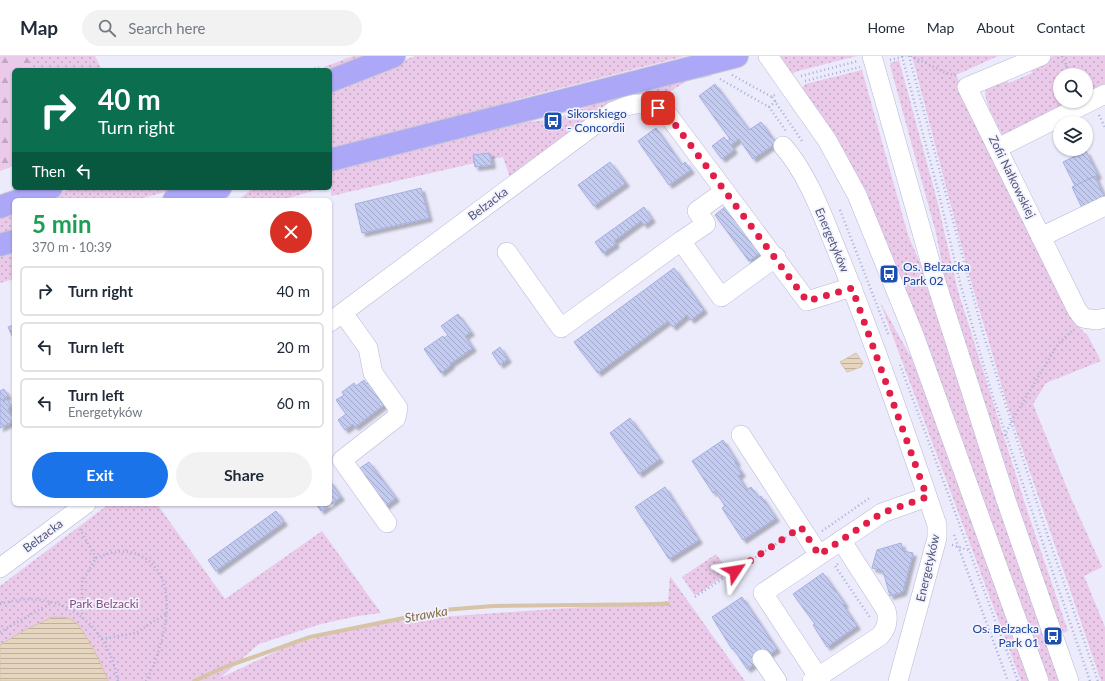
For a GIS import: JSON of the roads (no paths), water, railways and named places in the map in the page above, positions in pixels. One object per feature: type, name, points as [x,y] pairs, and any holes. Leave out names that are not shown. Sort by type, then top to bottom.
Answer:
[{"type":"main road","points":[[332,80],[394,56]]},
{"type":"main road","points":[[332,159],[737,56]]},
{"type":"main road","points":[[24,198],[46,190]]},
{"type":"main road","points":[[182,198],[212,190]]},
{"type":"main road","points":[[0,207],[12,203]]},
{"type":"main road","points":[[0,245],[12,242]]},
{"type":"street","points":[[768,56],[827,140],[857,195],[914,335],[1039,681]]},
{"type":"street","name":"Zofii Nałkowskiej","points":[[1041,56],[967,87],[1077,310],[1083,318],[1097,320],[1105,318]]},
{"type":"street","points":[[874,59],[936,282],[1006,500],[1069,681]]},
{"type":"street","points":[[998,148],[1105,94]]},
{"type":"street","name":"Belzacka","points":[[336,318],[612,112],[626,106],[642,104],[653,105],[668,115],[725,191]]},
{"type":"street","name":"Energetyków","points":[[783,146],[793,157],[819,208],[852,288],[937,525],[937,538],[898,681]]},
{"type":"street","points":[[507,252],[561,328],[706,224],[697,211],[725,191],[776,257],[807,301],[852,288]]},
{"type":"street","points":[[1041,237],[1105,206]]},
{"type":"street","points":[[681,241],[721,297],[776,257]]},
{"type":"street","points":[[336,318],[368,348],[373,373],[398,408],[396,418],[342,460],[386,523]]},
{"type":"street","points":[[741,435],[801,527],[826,558]]},
{"type":"street","points":[[842,554],[886,610],[886,627],[880,636],[817,680],[763,593],[826,558],[842,554],[888,509],[927,497]]},
{"type":"street","name":"Belzacka","points":[[0,568],[83,506]]},
{"type":"street","points":[[762,659],[778,681]]},
{"type":"waterway","name":"Strawka","points":[[194,681],[225,667],[310,637],[443,610],[493,606],[668,604]]},
{"type":"place","name":"Sikorskiego - Concordii","points":[[553,121]]},
{"type":"place","name":"Os. Belzacka Park 02","points":[[889,274]]},
{"type":"place","name":"Os. Belzacka Park 01","points":[[1053,636]]},
{"type":"park label","name":"Park Belzacki","points":[[104,604]]}]
